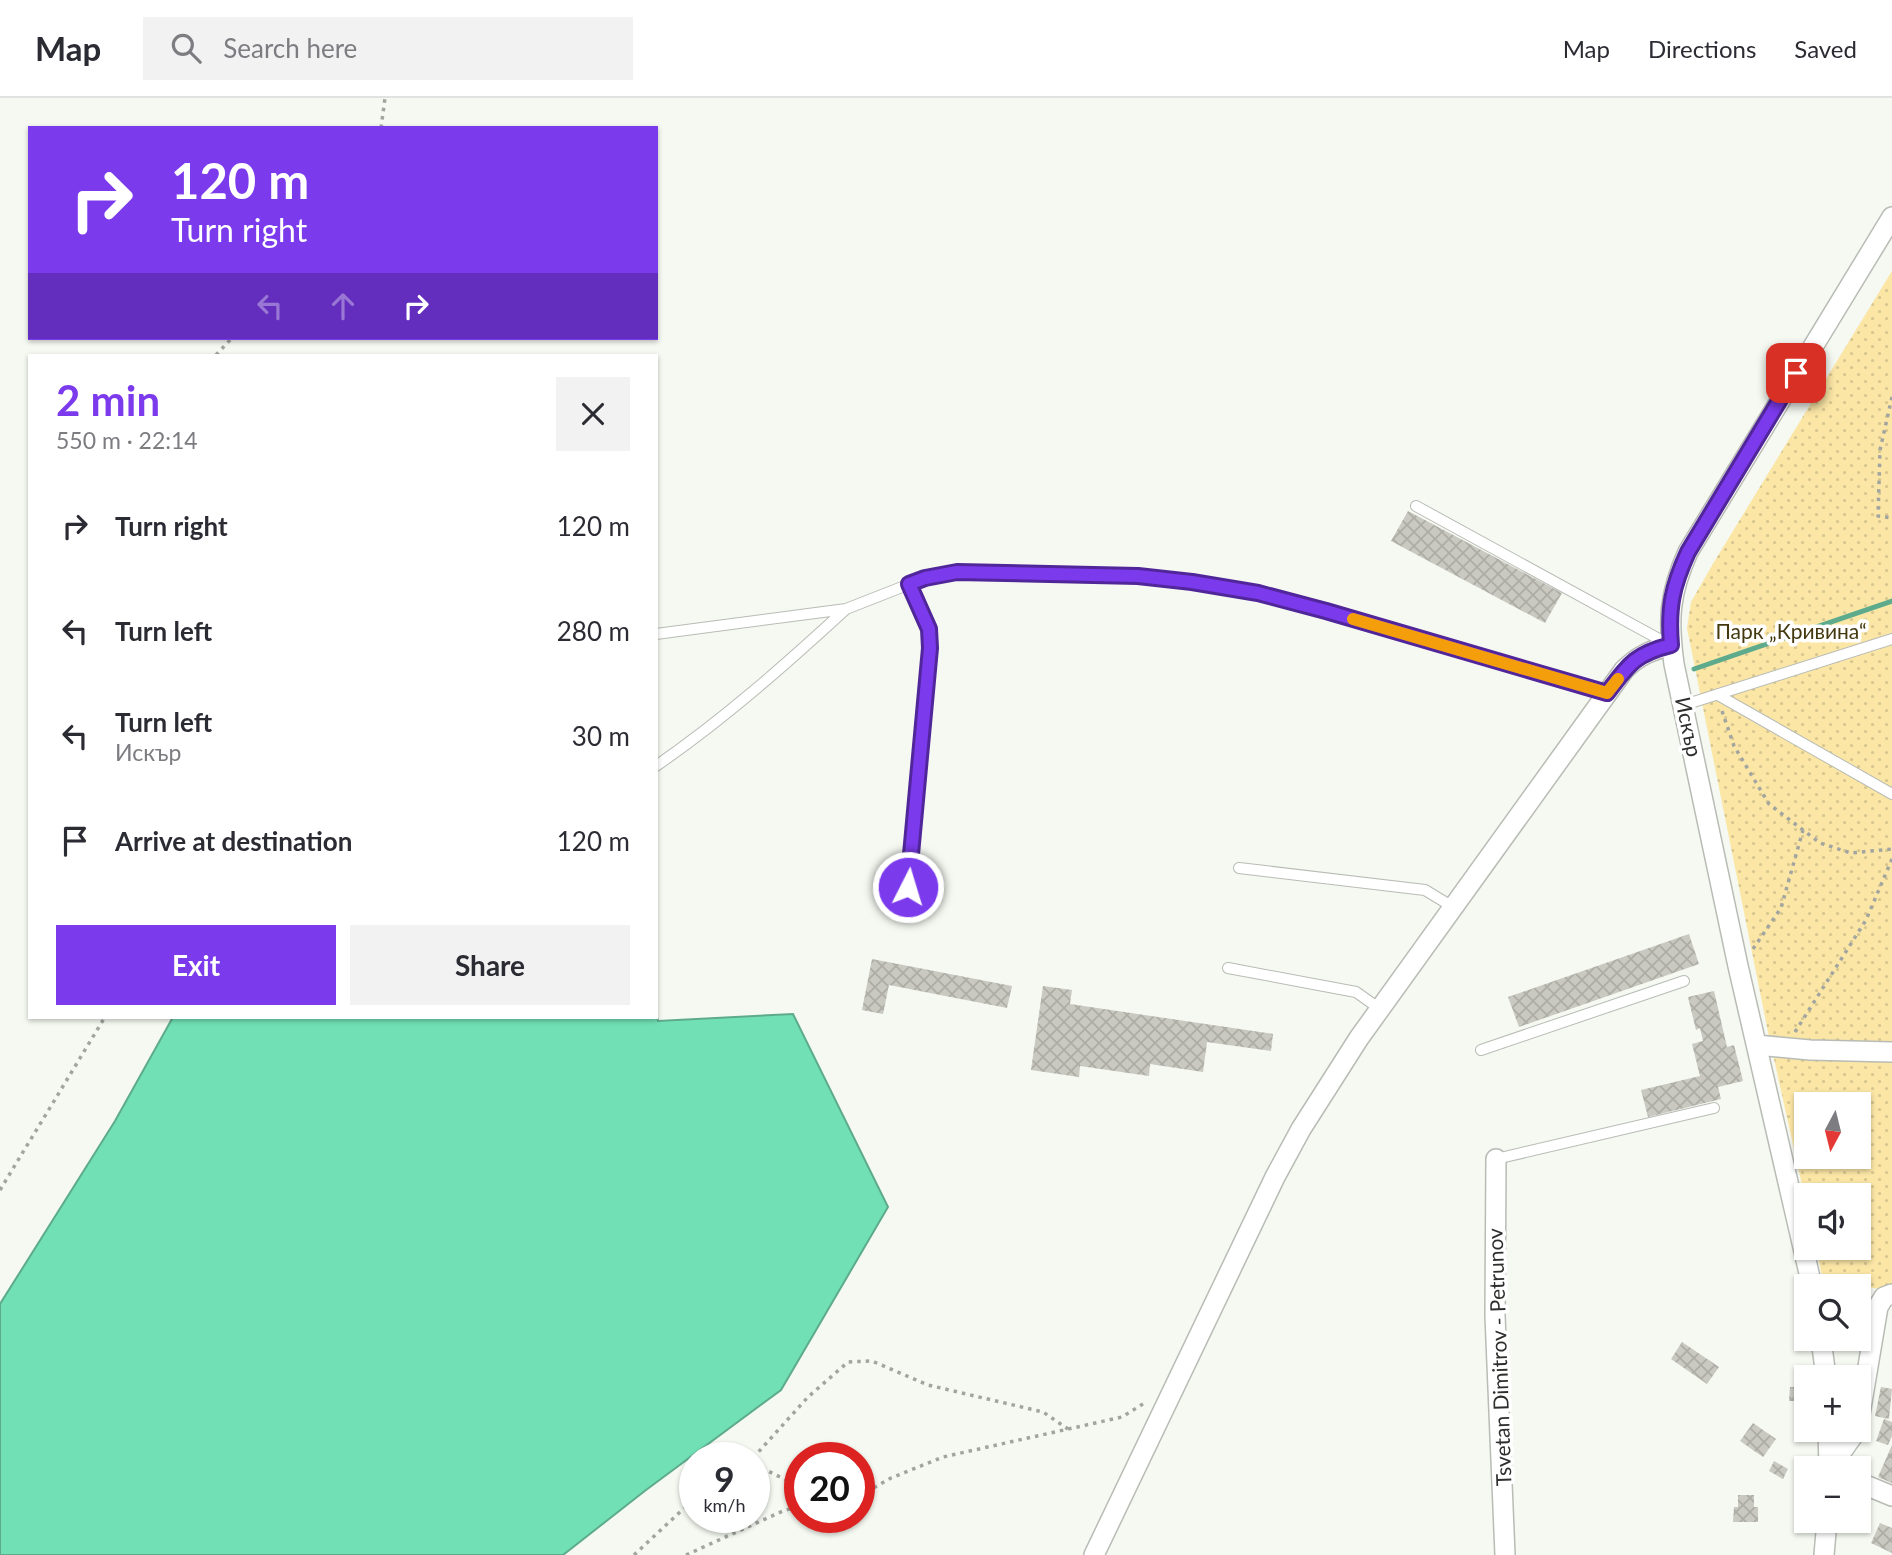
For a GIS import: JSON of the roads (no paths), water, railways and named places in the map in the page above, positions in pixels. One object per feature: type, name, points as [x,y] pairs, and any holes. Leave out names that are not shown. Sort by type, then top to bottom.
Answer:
[{"type":"street","name":"Искър","points":[[1809,1274],[1738,966],[1671,645],[1670,603],[1679,571],[1688,552],[1892,216]]},
{"type":"street","points":[[1094,1555],[1275,1177],[1301,1129],[1380,1009],[1607,693],[1636,658],[1671,645]]},
{"type":"street","points":[[1757,1045],[1784,1049],[1892,1052]]},
{"type":"street","name":"Tsvetan Dimitrov - Petrunov","points":[[1496,1159],[1495,1316],[1505,1555]]},
{"type":"street","points":[[1868,1365],[1878,1307],[1884,1297],[1892,1294]]},
{"type":"street","points":[[1871,1487],[1892,1496]]},
{"type":"street","points":[[1824,1555],[1826,1533]]},
{"type":"lane","points":[[1416,506],[1671,645]]},
{"type":"lane","points":[[658,634],[846,609],[925,578],[957,572],[1138,576],[1258,593],[1607,693]]},
{"type":"lane","points":[[908,887],[930,648],[929,629],[909,584]]},
{"type":"lane","points":[[658,765],[692,742],[743,700],[846,609]]},
{"type":"lane","points":[[1684,705],[1892,639]]},
{"type":"lane","points":[[1718,695],[1892,794]]},
{"type":"lane","points":[[1239,868],[1425,890],[1453,907]]},
{"type":"lane","points":[[1228,968],[1356,992],[1380,1009]]},
{"type":"lane","points":[[1481,1051],[1684,981]]},
{"type":"lane","points":[[1496,1159],[1714,1108]]},
{"type":"waterway","points":[[1694,669],[1892,601]]},
{"type":"park label","name":"Парк „Кривина“","points":[[1791,632]]}]
